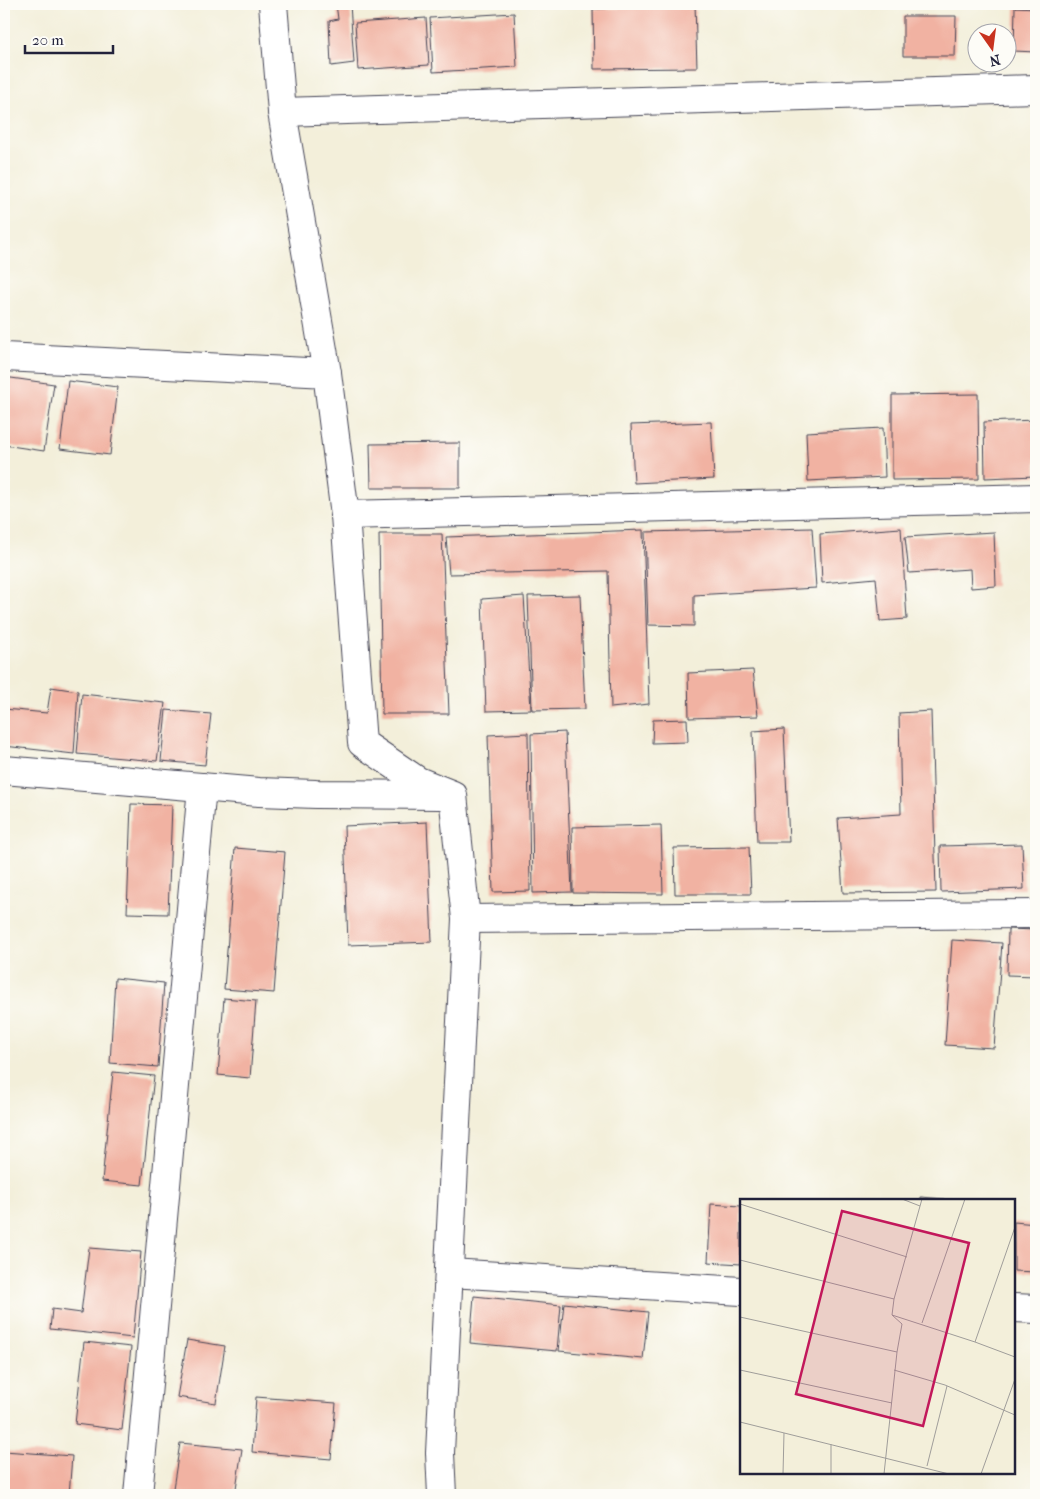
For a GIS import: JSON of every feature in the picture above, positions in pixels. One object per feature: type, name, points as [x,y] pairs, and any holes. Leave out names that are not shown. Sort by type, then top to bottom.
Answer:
[{"type":"street","points":[[273,4],[282,112],[327,374],[345,515],[362,744],[418,782],[453,795]]},
{"type":"street","points":[[282,112],[1036,89]]},
{"type":"street","points":[[4,358],[327,374]]},
{"type":"street","points":[[345,515],[1036,498]]},
{"type":"street","points":[[4,770],[202,787],[316,794],[453,795]]},
{"type":"street","points":[[138,1495],[202,787]]},
{"type":"street","points":[[442,1495],[440,1453],[466,919],[453,795]]},
{"type":"street","points":[[466,919],[1036,914]]},
{"type":"street","points":[[450,1273],[740,1291]]},
{"type":"street","points":[[1015,1308],[1036,1309]]},
{"type":"building","points":[[336,4],[350,4],[354,63],[331,66],[329,21],[338,19]]},
{"type":"building","points":[[660,4],[695,4],[697,68],[594,69],[593,9],[660,7]]},
{"type":"building","points":[[1015,7],[1036,8],[1036,52],[1018,51],[1018,22],[1015,22]]},
{"type":"building","points":[[514,13],[517,67],[433,72],[430,18]]},
{"type":"building","points":[[903,16],[956,16],[955,56],[903,56]]},
{"type":"building","points":[[426,18],[429,65],[358,70],[355,23]]},
{"type":"building","points":[[4,377],[54,384],[44,451],[4,445]]},
{"type":"building","points":[[68,381],[118,387],[110,455],[60,449]]},
{"type":"building","points":[[978,394],[979,479],[892,480],[892,395]]},
{"type":"building","points":[[1036,420],[1036,476],[985,478],[984,422]]},
{"type":"building","points":[[711,422],[714,479],[634,483],[631,425]]},
{"type":"building","points":[[883,428],[885,477],[808,481],[806,432]]},
{"type":"building","points":[[460,443],[460,488],[371,488],[370,444]]},
{"type":"building","points":[[812,528],[816,588],[694,595],[694,626],[648,625],[645,532]]},
{"type":"building","points":[[901,528],[907,619],[880,621],[876,578],[822,583],[820,534]]},
{"type":"building","points":[[643,530],[649,704],[611,708],[608,571],[449,574],[446,537]]},
{"type":"building","points":[[994,532],[996,586],[971,588],[970,569],[909,573],[905,537]]},
{"type":"building","points":[[379,534],[442,534],[449,714],[382,714]]},
{"type":"building","points":[[580,595],[585,709],[532,710],[528,596]]},
{"type":"building","points":[[524,596],[531,710],[486,711],[482,599]]},
{"type":"building","points":[[753,670],[758,716],[689,718],[688,673]]},
{"type":"building","points":[[51,687],[78,691],[74,754],[4,746],[4,709],[47,713]]},
{"type":"building","points":[[82,694],[165,703],[157,761],[77,754]]},
{"type":"building","points":[[166,710],[211,714],[205,765],[161,761]]},
{"type":"building","points":[[931,711],[936,892],[843,893],[838,818],[901,814],[899,713]]},
{"type":"building","points":[[687,719],[688,742],[652,743],[653,720]]},
{"type":"building","points":[[784,729],[789,842],[757,842],[753,731]]},
{"type":"building","points":[[565,732],[572,892],[533,893],[531,734]]},
{"type":"building","points":[[528,733],[530,891],[493,892],[488,735]]},
{"type":"building","points":[[131,804],[172,805],[168,914],[127,913]]},
{"type":"building","points":[[427,822],[432,942],[348,945],[344,826]]},
{"type":"building","points":[[661,825],[663,894],[573,893],[572,827]]},
{"type":"building","points":[[1022,844],[1024,889],[941,892],[940,846]]},
{"type":"building","points":[[749,847],[751,894],[675,894],[674,848]]},
{"type":"building","points":[[235,848],[285,852],[274,993],[224,989]]},
{"type":"building","points":[[1008,929],[1036,930],[1036,976],[1007,975]]},
{"type":"building","points":[[952,940],[1002,943],[994,1048],[945,1045]]},
{"type":"building","points":[[115,978],[164,983],[158,1067],[110,1063]]},
{"type":"building","points":[[224,998],[256,1001],[250,1078],[218,1075]]},
{"type":"building","points":[[113,1072],[154,1076],[142,1185],[102,1181]]},
{"type":"building","points":[[921,1197],[944,1199],[921,1199]]},
{"type":"building","points":[[711,1204],[740,1206],[740,1264],[708,1262]]},
{"type":"building","points":[[1015,1222],[1036,1224],[1036,1272],[1015,1271]]},
{"type":"building","points":[[89,1248],[141,1252],[133,1338],[50,1329],[52,1309],[81,1313]]},
{"type":"building","points":[[474,1296],[561,1305],[557,1351],[470,1343]]},
{"type":"building","points":[[564,1303],[648,1312],[643,1359],[559,1351]]},
{"type":"building","points":[[187,1340],[225,1346],[216,1403],[177,1397]]},
{"type":"building","points":[[84,1342],[131,1347],[122,1430],[75,1424]]},
{"type":"building","points":[[256,1397],[336,1403],[331,1459],[252,1452]]},
{"type":"building","points":[[180,1443],[242,1449],[235,1495],[172,1495]]},
{"type":"building","points":[[4,1451],[72,1456],[69,1495],[4,1495]]}]
